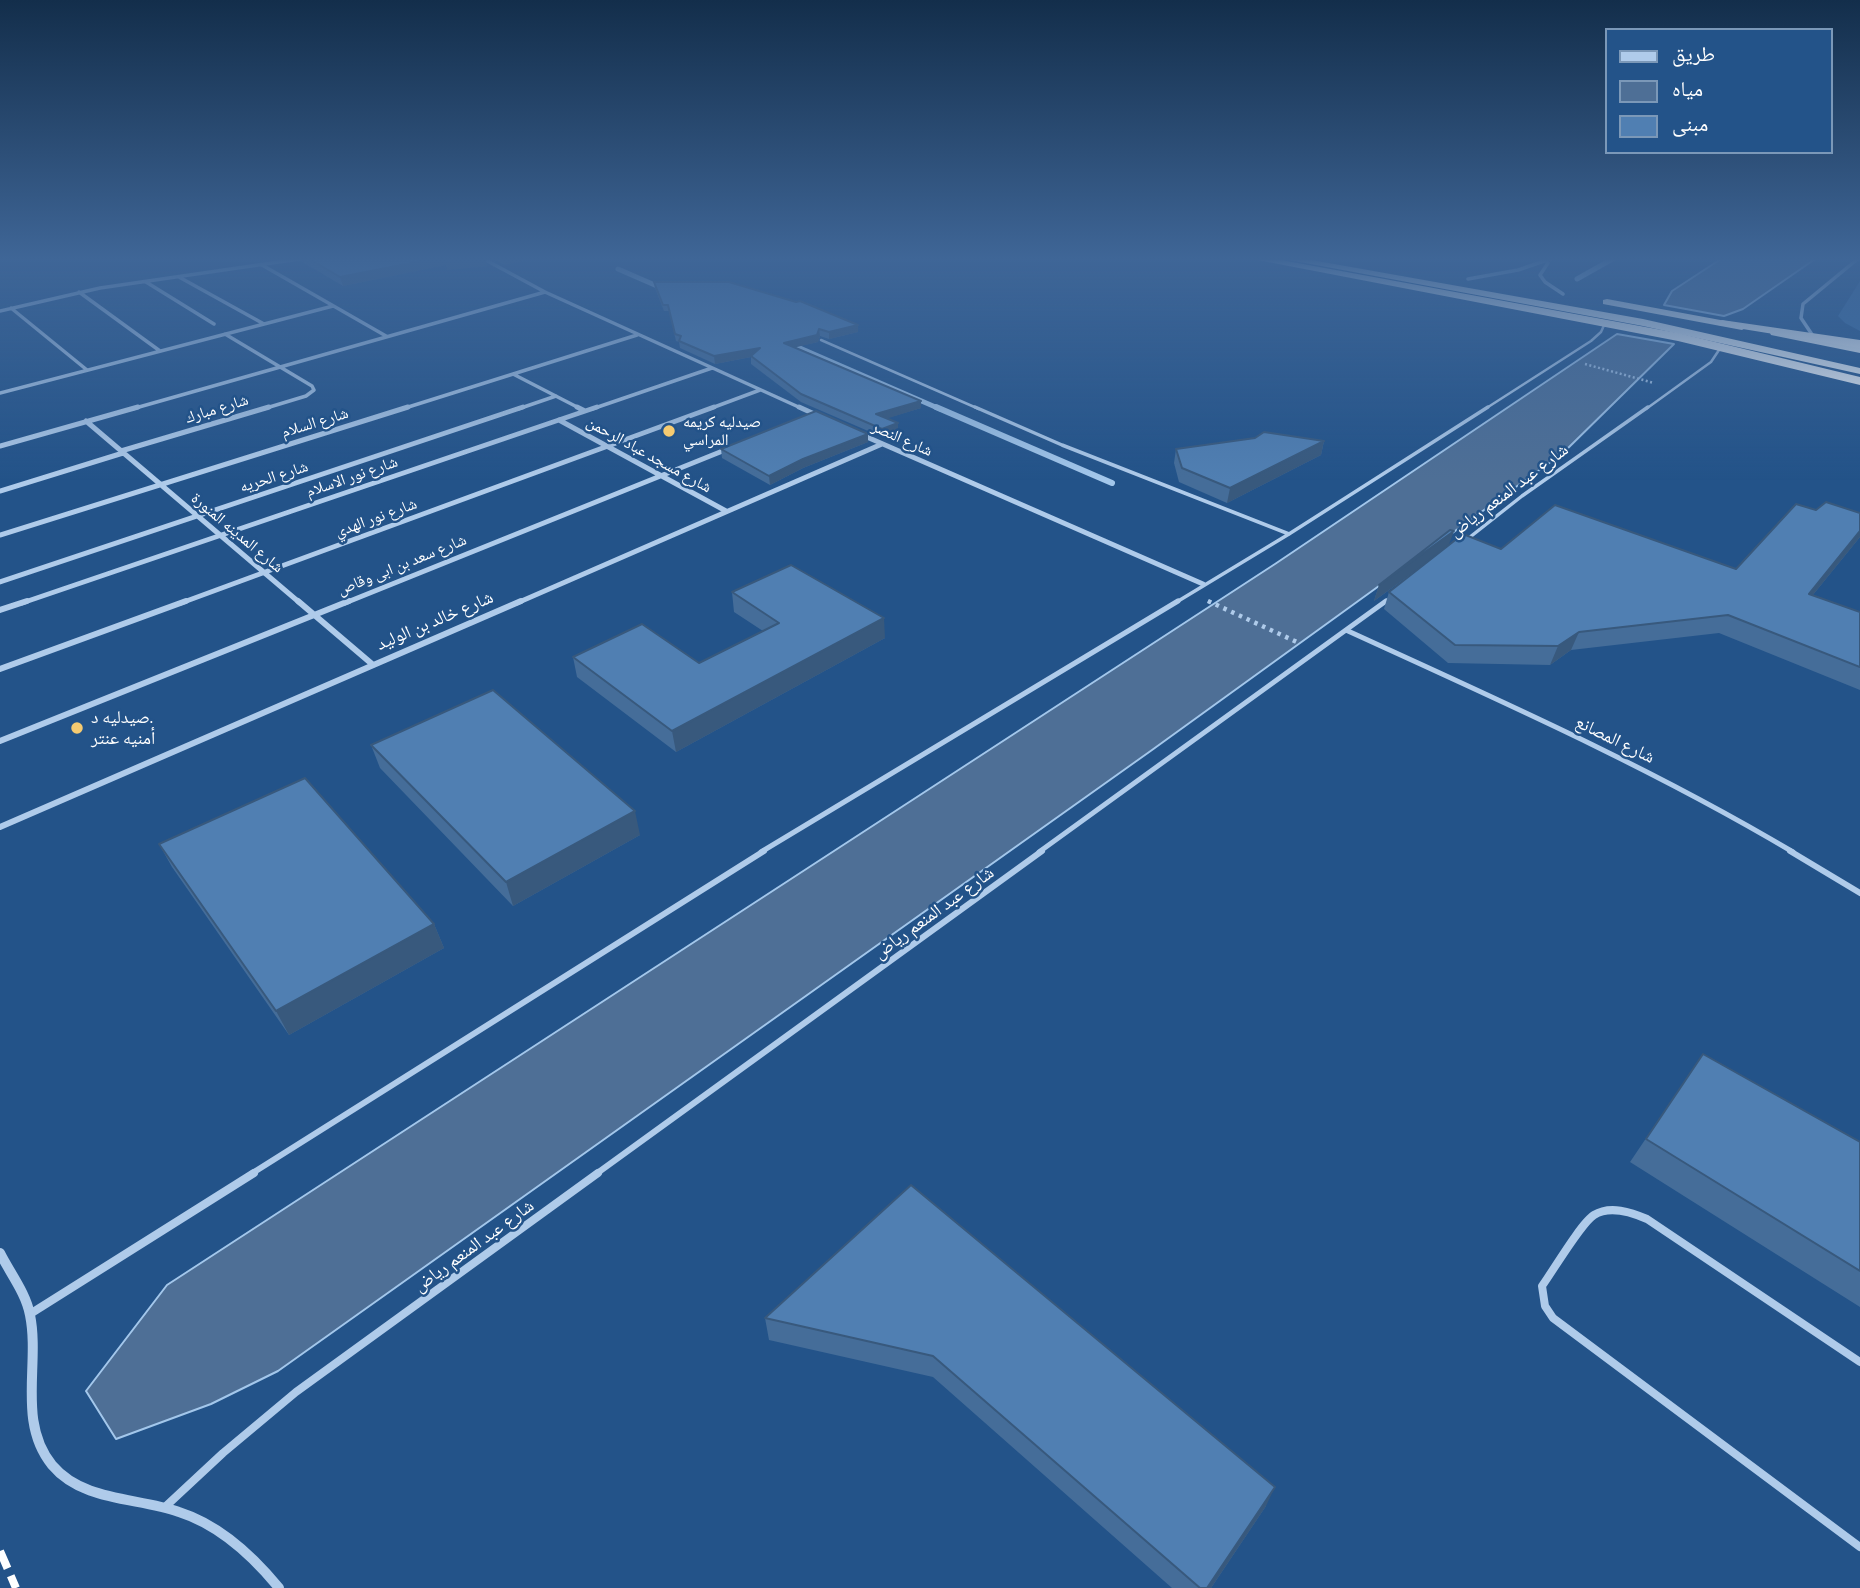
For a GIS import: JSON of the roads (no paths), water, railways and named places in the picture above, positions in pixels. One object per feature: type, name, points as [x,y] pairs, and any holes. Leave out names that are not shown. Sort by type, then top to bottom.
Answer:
[{"type":"highway","points":[[1654,331],[1727,343],[1860,381]]},
{"type":"highway","points":[[1665,331],[1860,371]]},
{"type":"highway","points":[[1763,331],[1860,350]]},
{"type":"highway","points":[[1779,331],[1860,344]]},
{"type":"street","points":[[39,331],[87,370]]},
{"type":"street","points":[[133,331],[160,351]]},
{"type":"street","points":[[0,393],[236,331]]},
{"type":"street","points":[[377,331],[386,336]]},
{"type":"street","points":[[0,446],[404,331]]},
{"type":"street","points":[[630,331],[827,419]]},
{"type":"street","points":[[1810,331],[1813,336]]},
{"type":"street","points":[[225,334],[279,366]]},
{"type":"street","name":"شارع السلام","points":[[0,535],[638,335]]},
{"type":"street","name":"شارع مبارك","points":[[0,491],[306,396],[314,390],[312,386],[279,366]]},
{"type":"street","name":"شارع نور الاسلام","points":[[0,610],[712,368]]},
{"type":"street","points":[[512,374],[585,411]]},
{"type":"street","name":"شارع نور الهدي","points":[[0,669],[760,390]]},
{"type":"street","name":"شارع الحريه","points":[[0,582],[556,396]]},
{"type":"street","points":[[803,419],[816,414]]},
{"type":"street","name":"شارع مسجد عباد الرحمن","points":[[559,420],[726,511]]},
{"type":"street","name":"شارع المدينه المنورة","points":[[86,421],[372,664]]},
{"type":"street","name":"شارع النصر","points":[[849,429],[1203,584]]},
{"type":"street","name":"شارع خالد بن الوليد","points":[[0,827],[883,444]]},
{"type":"street","name":"شارع سعد بن ابى وقاص","points":[[0,741],[738,445]]},
{"type":"street","points":[[0,1253],[30,1314],[36,1435],[51,1464],[76,1486],[111,1498],[166,1507],[214,1527],[256,1559],[279,1588]]},
{"type":"lane","points":[[30,1314],[732,870],[1289,534],[1591,341],[1601,331]]},
{"type":"lane","points":[[821,340],[1062,445],[1289,534]]},
{"type":"lane","name":"شارع عبد المنعم رياض","points":[[1457,547],[1522,496],[1710,362],[1727,343]]},
{"type":"lane","name":"شارع عبد المنعم رياض","points":[[166,1507],[223,1453],[296,1392],[1392,597]]},
{"type":"lane","name":"شارع المصانع","points":[[1348,631],[1603,748],[1722,810],[1860,893]]},
{"type":"lane","points":[[1860,1362],[1647,1219],[1627,1211],[1604,1210],[1592,1216],[1542,1286],[1545,1306],[1553,1318],[1860,1547]]},
{"type":"water","points":[[1617,334],[1674,344],[1563,453],[1152,750],[278,1371],[211,1404],[116,1439],[86,1391],[167,1285],[1275,564]]},
{"type":"waterway","points":[[786,342],[940,409]]},
{"type":"waterway","points":[[936,407],[1112,483]]},
{"type":"railway","points":[[0,1551],[16,1588]]},
{"type":"place","name":"صيدليه كريمه المراسي","points":[[669,431]]},
{"type":"place","name":"صيدليه د. أمنيه عنتر","points":[[77,728]]}]
